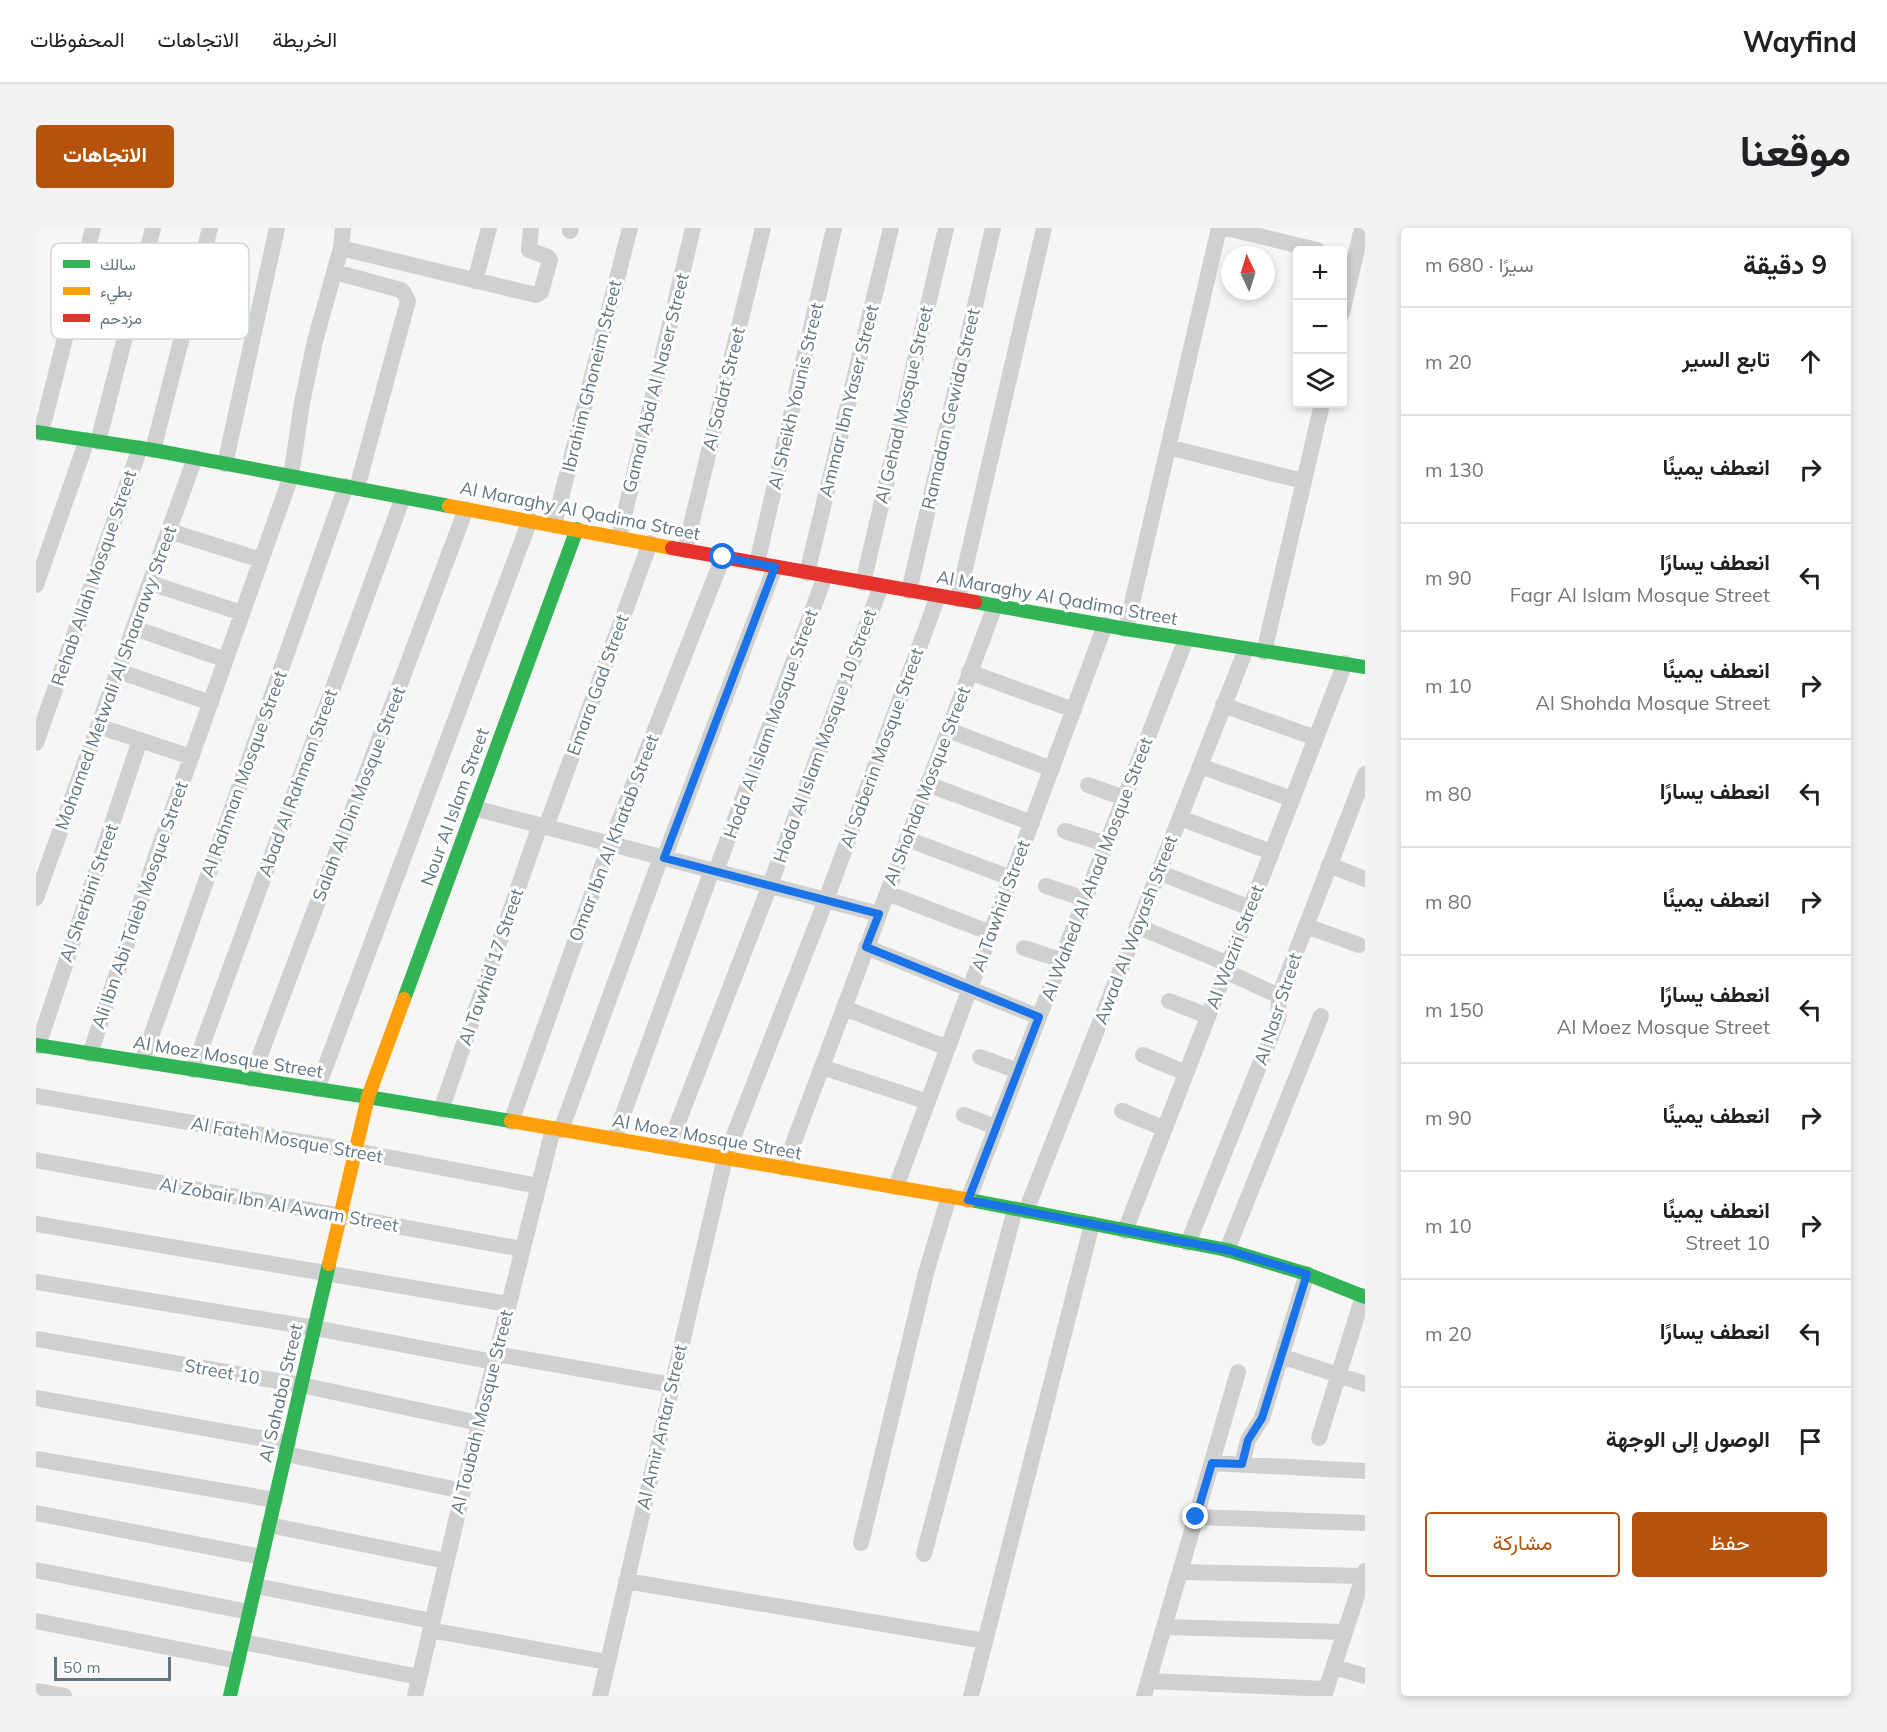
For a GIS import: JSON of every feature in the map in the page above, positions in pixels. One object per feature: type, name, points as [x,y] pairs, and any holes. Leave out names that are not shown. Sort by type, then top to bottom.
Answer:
[{"type":"street","points":[[89,243],[93,228]]},
{"type":"street","points":[[149,243],[153,228]]},
{"type":"street","name":"Rehab Allah Mosque Street","points":[[206,243],[210,228]]},
{"type":"street","points":[[225,464],[277,228]]},
{"type":"street","name":"Ali Ibn Abi Taleb Mosque Street","points":[[90,1054],[144,889],[291,476],[315,341],[341,248],[343,228]]},
{"type":"street","points":[[476,280],[489,228]]},
{"type":"street","points":[[341,248],[534,296],[541,292],[550,260],[548,257],[529,250],[530,228]]},
{"type":"street","name":"Ibrahim Ghoneim Street","points":[[554,525],[630,228]]},
{"type":"street","name":"Gamal Abd Al Naser Street","points":[[619,537],[693,228]]},
{"type":"street","name":"Al Sadat Street","points":[[686,549],[763,228]]},
{"type":"street","name":"Al Sheikh Younis Street","points":[[757,563],[834,228]]},
{"type":"street","name":"Ammar Ibn Yaser Street","points":[[807,573],[891,228]]},
{"type":"street","name":"Al Gehad Mosque Street","points":[[863,582],[946,228]]},
{"type":"street","name":"Ramadan Gewida Street","points":[[909,591],[993,228]]},
{"type":"street","points":[[958,600],[1044,228]]},
{"type":"street","points":[[1126,629],[1219,228]]},
{"type":"street","points":[[1226,228],[1300,246]]},
{"type":"street","points":[[1344,300],[1349,258],[1362,228]]},
{"type":"street","name":"Al Rahman Mosque Street","points":[[142,1062],[352,487],[408,301],[400,290],[334,272]]},
{"type":"street","points":[[39,432],[64,339]]},
{"type":"street","points":[[36,585],[92,441],[121,339]]},
{"type":"street","name":"Rehab Allah Mosque Street","points":[[36,743],[147,449],[178,339]]},
{"type":"street","points":[[1264,652],[1321,408]]},
{"type":"street","name":"Al Maraghy Al Qadima Street","points":[[39,432],[147,449],[958,600],[1365,667]]},
{"type":"street","points":[[1168,447],[1304,481]]},
{"type":"street","name":"Mohamed Metwali Al Shaarawy Street","points":[[36,898],[195,458]]},
{"type":"street","name":"Abad Al Rahman Street","points":[[193,1070],[403,497]]},
{"type":"street","name":"Salah Al Din Mosque Street","points":[[251,1079],[466,508]]},
{"type":"street","points":[[317,1089],[530,520]]},
{"type":"street","name":"Nour Al Islam Street","points":[[368,1097],[577,529]]},
{"type":"street","points":[[169,531],[261,561]]},
{"type":"street","name":"Emara Gad Street","points":[[543,826],[650,543]]},
{"type":"street","name":"Omar Ibn Al Khatab Street","points":[[511,1122],[610,844],[723,557]]},
{"type":"street","name":"Al Toubah Mosque Street","points":[[415,1696],[479,1422],[538,1186],[557,1130],[775,567]]},
{"type":"street","name":"Hoda Al Islam Mosque Street","points":[[614,1139],[825,576]]},
{"type":"street","points":[[150,583],[242,614]]},
{"type":"street","name":"Hoda Al Islam Mosque 10 Street","points":[[668,1148],[770,885],[881,586]]},
{"type":"street","name":"Al Saberin Mosque Street","points":[[725,1158],[826,900],[938,596]]},
{"type":"street","name":"Al Shohda Mosque Street","points":[[784,1168],[994,606]]},
{"type":"street","name":"Al Tawhid Street","points":[[896,1187],[1105,625]]},
{"type":"street","points":[[134,628],[226,660]]},
{"type":"street","name":"Al Wahed Al Ahad Mosque Street","points":[[968,1200],[1186,639]]},
{"type":"street","name":"Awad Al Wayash Street","points":[[924,1554],[1021,1210],[1137,926],[1246,649]]},
{"type":"street","name":"Al Waziri Street","points":[[1125,1231],[1345,663]]},
{"type":"street","points":[[118,671],[210,703]]},
{"type":"street","points":[[969,672],[1074,710]]},
{"type":"street","points":[[1223,705],[1316,738]]},
{"type":"street","points":[[98,726],[191,757]]},
{"type":"street","points":[[948,730],[1052,769]]},
{"type":"street","name":"Al Sherbini Street","points":[[37,1046],[140,740]]},
{"type":"street","points":[[1200,766],[1292,799]]},
{"type":"street","name":"Al Nasr Street","points":[[1188,1243],[1278,1019],[1279,996],[1329,866],[1359,808],[1365,774]]},
{"type":"street","points":[[927,784],[1032,823]]},
{"type":"street","points":[[1088,784],[1124,798]]},
{"type":"street","points":[[474,808],[879,914]]},
{"type":"street","points":[[1180,818],[1271,852]]},
{"type":"street","name":"Al Tawhid 17 Street","points":[[441,1110],[543,826]]},
{"type":"street","points":[[1065,831],[1106,844]]},
{"type":"street","points":[[907,839],[1011,878]]},
{"type":"street","points":[[1329,866],[1365,879]]},
{"type":"street","points":[[1158,872],[1250,908]]},
{"type":"street","points":[[1046,886],[1085,899]]},
{"type":"street","points":[[886,893],[991,933]]},
{"type":"street","points":[[1137,926],[1227,968],[1279,996]]},
{"type":"street","points":[[1306,926],[1359,945]]},
{"type":"street","points":[[866,947],[1039,1017]]},
{"type":"street","points":[[1024,948],[1061,960]]},
{"type":"street","points":[[1169,1001],[1208,1016]]},
{"type":"street","points":[[844,1008],[948,1048]]},
{"type":"street","points":[[1227,1250],[1321,1016]]},
{"type":"street","name":"Al Moez Mosque Street","points":[[37,1046],[368,1097],[949,1196],[1227,1250],[1307,1274],[1364,1296]]},
{"type":"street","points":[[1143,1055],[1186,1073]]},
{"type":"street","points":[[980,1057],[1018,1071]]},
{"type":"street","points":[[822,1067],[927,1102]]},
{"type":"street","name":"Al Fateh Mosque Street","points":[[36,1096],[355,1151],[538,1186]]},
{"type":"street","name":"Al Sahaba Street","points":[[230,1696],[368,1097]]},
{"type":"street","points":[[1122,1111],[1165,1128]]},
{"type":"street","points":[[964,1115],[996,1127]]},
{"type":"street","name":"Al Amir Antar Street","points":[[600,1696],[725,1158]]},
{"type":"street","name":"Al Zobair Ibn Al Awam Street","points":[[36,1160],[522,1249]]},
{"type":"street","points":[[861,1543],[926,1273],[949,1196]]},
{"type":"street","points":[[36,1224],[508,1304]]},
{"type":"street","points":[[971,1696],[1092,1224]]},
{"type":"street","points":[[1242,1464],[1248,1440],[1262,1418],[1307,1274]]},
{"type":"street","points":[[36,1282],[672,1385]]},
{"type":"street","points":[[1319,1438],[1337,1375],[1364,1296]]},
{"type":"street","name":"Street 10","points":[[36,1339],[301,1385],[479,1422]]},
{"type":"street","points":[[1281,1356],[1365,1384]]},
{"type":"street","points":[[1180,1572],[1364,1574],[1326,1693],[1146,1688],[1238,1372]]},
{"type":"street","points":[[36,1398],[287,1449],[463,1491]]},
{"type":"street","points":[[36,1459],[275,1500]]},
{"type":"street","points":[[1212,1463],[1365,1471]]},
{"type":"street","points":[[36,1513],[262,1557]]},
{"type":"street","points":[[1196,1517],[1365,1523]]},
{"type":"street","points":[[269,1525],[446,1561]]},
{"type":"street","points":[[36,1570],[249,1612]]},
{"type":"street","points":[[626,1581],[985,1641]]},
{"type":"street","points":[[255,1586],[607,1662]]},
{"type":"street","points":[[36,1621],[238,1661]]},
{"type":"street","points":[[1164,1627],[1345,1632]]},
{"type":"street","points":[[243,1642],[418,1677]]},
{"type":"street","points":[[1334,1667],[1365,1676]]},
{"type":"street","points":[[36,1690],[64,1696]]},
{"type":"traffic: fast","points":[[36,432],[153,450],[449,506]]},
{"type":"traffic: fast","points":[[404,999],[577,529]]},
{"type":"traffic: fast","points":[[975,602],[1126,629],[1365,667]]},
{"type":"traffic: fast","points":[[36,1045],[511,1121]]},
{"type":"traffic: fast","points":[[970,1200],[1227,1250],[1307,1274],[1365,1297]]},
{"type":"traffic: fast","points":[[230,1696],[329,1264]]},
{"type":"traffic: slow","points":[[449,506],[672,548]]},
{"type":"traffic: slow","points":[[329,1264],[368,1097],[404,999]]},
{"type":"traffic: slow","points":[[511,1121],[970,1200]]},
{"type":"traffic: jam","points":[[672,548],[975,602]]},
{"type":"route","points":[[723,557],[775,567],[664,858],[879,914],[866,947],[1039,1017],[968,1200],[1227,1250],[1307,1274],[1262,1418],[1250,1435],[1242,1464],[1212,1463],[1196,1517]]}]
